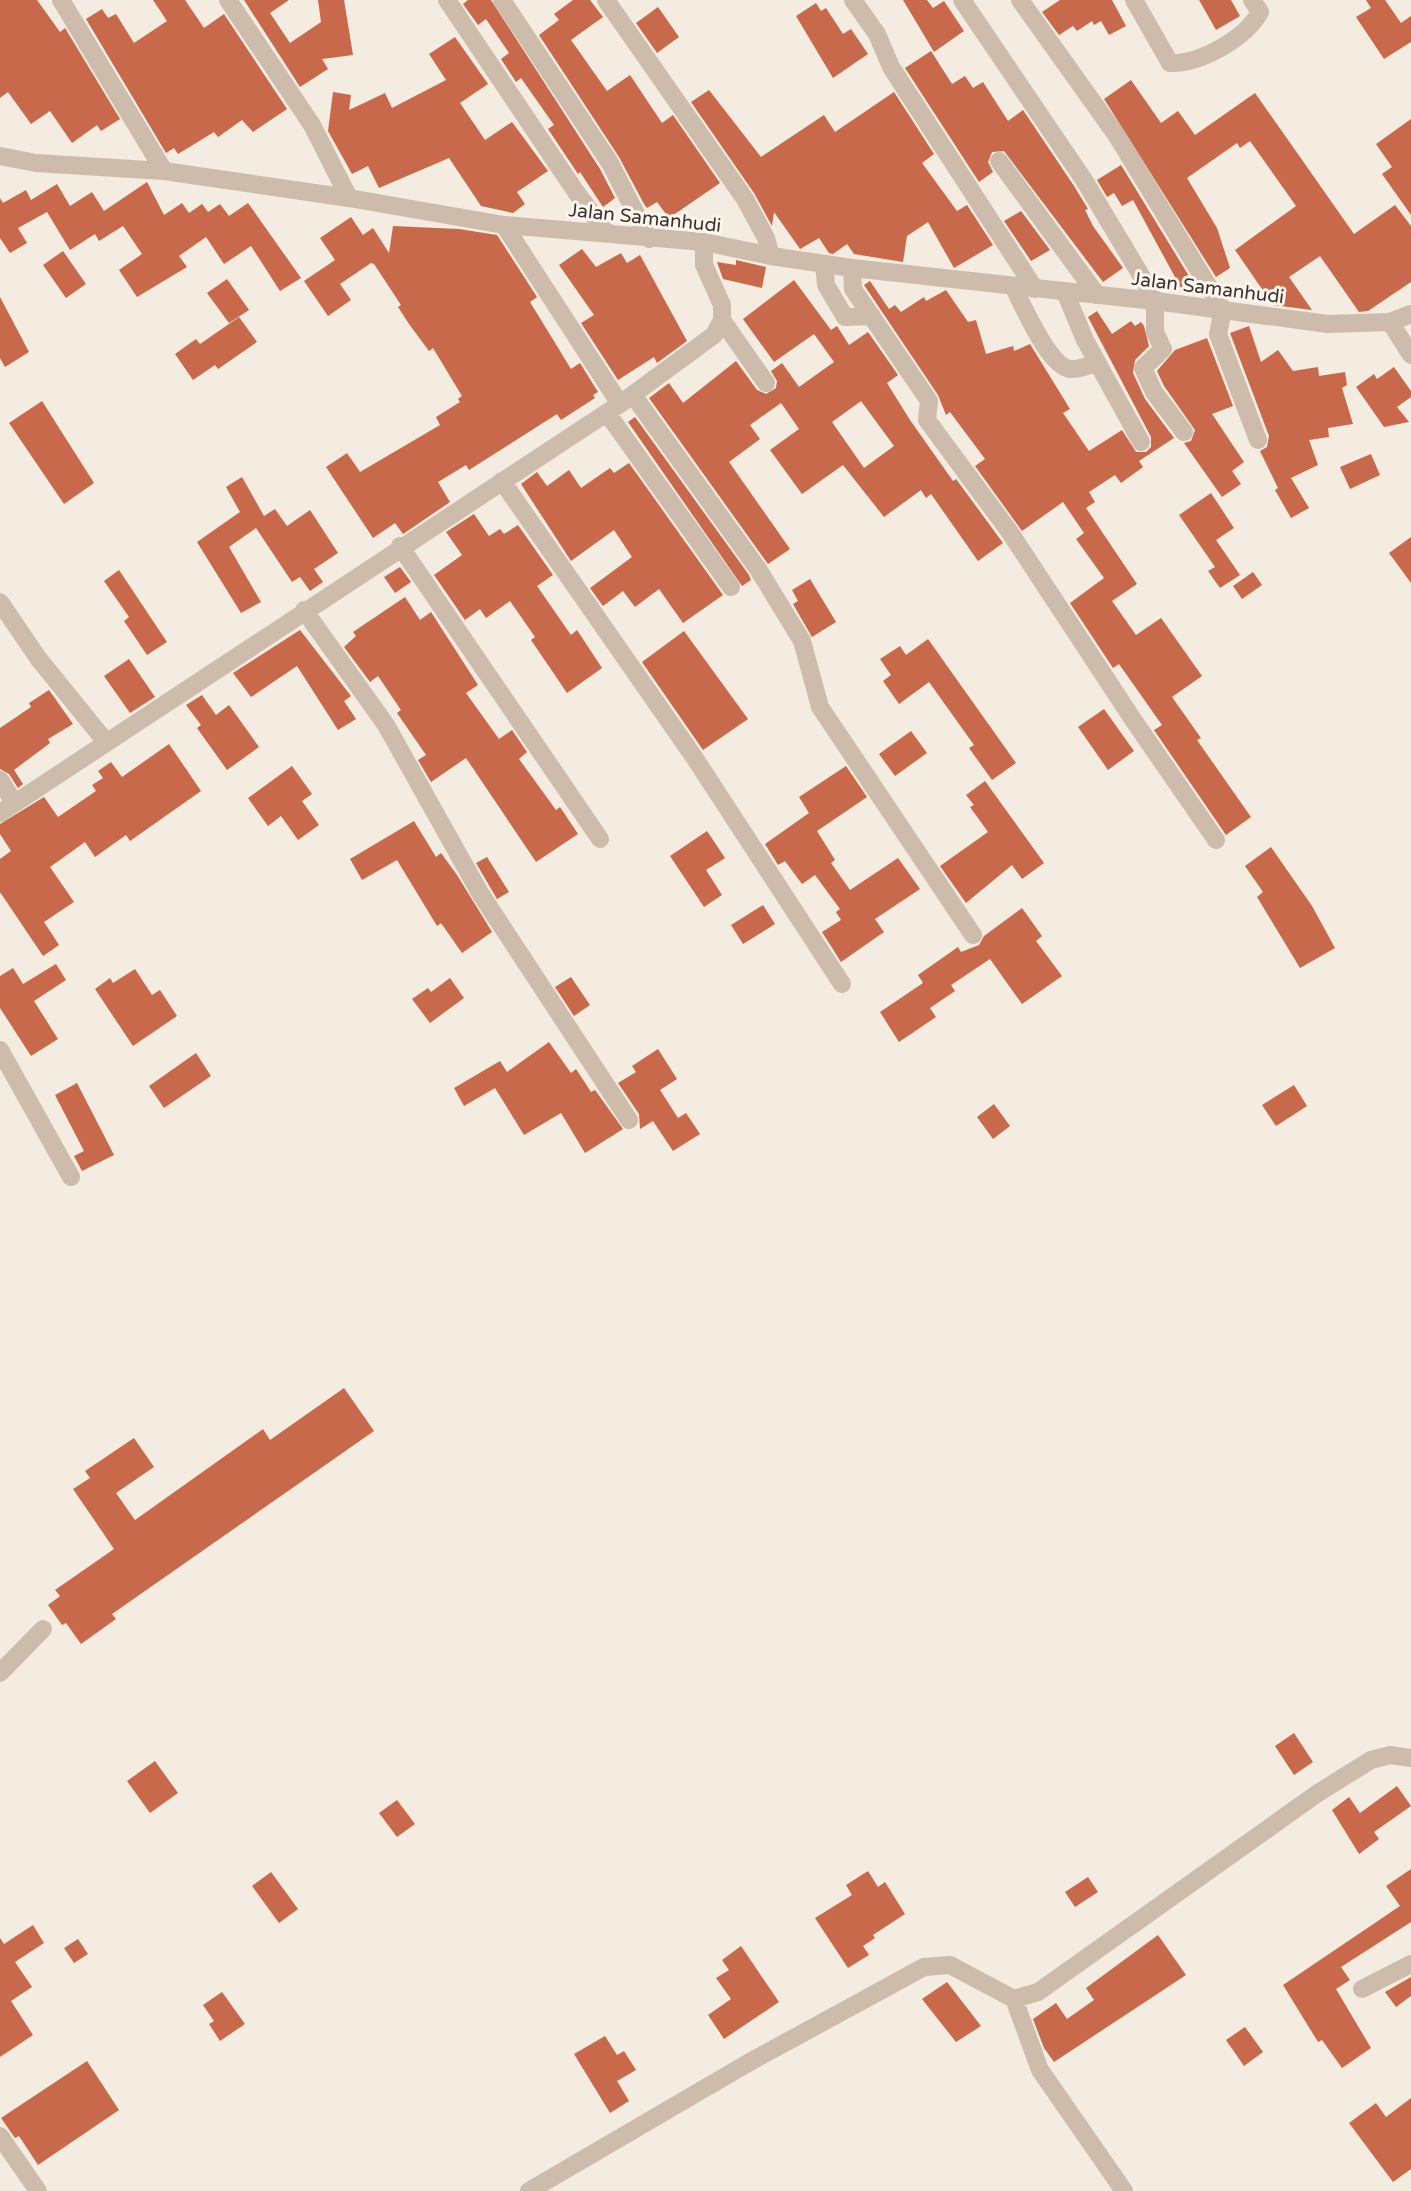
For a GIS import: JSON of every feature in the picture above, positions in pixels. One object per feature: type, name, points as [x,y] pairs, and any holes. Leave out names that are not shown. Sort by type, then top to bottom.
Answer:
[{"type":"street","points":[[61,0],[164,172]]},
{"type":"street","points":[[228,0],[312,125],[349,198]]},
{"type":"street","points":[[447,0],[576,192],[607,233]]},
{"type":"street","points":[[502,0],[610,163],[649,239]]},
{"type":"street","points":[[607,0],[745,200],[766,238],[771,256]]},
{"type":"street","points":[[853,0],[877,34],[891,67],[1035,289]]},
{"type":"street","points":[[962,0],[1084,180],[1155,301],[1155,332],[1163,349],[1143,368],[1154,391],[1184,432]]},
{"type":"street","points":[[1020,0],[1117,136],[1223,310],[1218,334],[1258,440]]},
{"type":"street","points":[[1134,0],[1170,63],[1179,63],[1194,61],[1253,24],[1260,12],[1252,0]]},
{"type":"street","name":"Jalan Samanhudi","points":[[0,156],[36,163],[164,172],[349,198],[504,225],[704,242],[771,256],[852,268],[1155,301],[1328,324],[1390,322],[1411,314]]},
{"type":"street","points":[[999,161],[1097,295]]},
{"type":"street","points":[[504,225],[620,404],[731,587]]},
{"type":"street","points":[[0,780],[7,808],[620,404],[714,335],[722,320],[722,305],[704,265],[704,242]]},
{"type":"street","points":[[824,264],[826,285],[845,317],[872,316]]},
{"type":"street","points":[[852,268],[853,289],[929,401],[927,420],[1009,531],[1216,840]]},
{"type":"street","points":[[1013,286],[1045,346],[1064,368],[1073,370],[1097,363]]},
{"type":"street","points":[[1065,292],[1097,363],[1141,442]]},
{"type":"street","points":[[722,320],[766,383]]},
{"type":"street","points":[[1390,322],[1411,355]]},
{"type":"street","points":[[620,404],[758,569],[802,641],[820,707],[973,935]]},
{"type":"street","points":[[502,481],[694,757],[842,984]]},
{"type":"street","points":[[400,547],[600,839]]},
{"type":"street","points":[[0,602],[38,658],[106,742]]},
{"type":"street","points":[[304,610],[386,725],[480,893],[629,1120]]},
{"type":"street","points":[[0,1050],[71,1177]]},
{"type":"street","points":[[0,1673],[43,1629]]},
{"type":"street","points":[[1014,1999],[1038,1992],[1264,1830],[1371,1760],[1390,1755],[1411,1758]]},
{"type":"street","points":[[1362,1989],[1411,1964]]},
{"type":"street","points":[[529,2191],[760,2057],[924,1967],[950,1965],[1014,1999],[1040,2070],[1124,2191]]},
{"type":"street","points":[[0,2136],[38,2191]]},
{"type":"building","points":[[0,0],[37,0],[60,32],[65,28],[120,119],[101,131],[97,125],[72,143],[50,111],[31,124],[8,92],[0,98]]},
{"type":"building","points":[[153,0],[185,0],[204,28],[224,14],[287,109],[253,132],[242,120],[218,137],[214,132],[178,154],[174,148],[166,153],[86,19],[102,9],[108,18],[116,14],[134,43],[167,21]]},
{"type":"building","points":[[244,0],[289,0],[270,13],[290,43],[321,22],[318,0],[344,0],[353,55],[322,59],[328,69],[300,87]]},
{"type":"building","points":[[468,0],[491,0],[600,169],[615,198],[603,207],[548,129],[554,125],[521,78],[516,82],[501,59],[509,53],[486,19],[478,25],[463,4]]},
{"type":"building","points":[[573,0],[590,0],[603,17],[571,40],[607,91],[630,75],[662,123],[673,115],[720,183],[669,218],[657,202],[647,208],[644,204],[619,157],[539,35],[559,20],[554,14]]},
{"type":"building","points":[[903,0],[927,0],[933,8],[944,1],[964,31],[934,52]]},
{"type":"building","points":[[1060,0],[1112,0],[1126,26],[1109,35],[1101,21],[1094,25],[1092,21],[1077,31],[1073,26],[1059,35],[1042,12]]},
{"type":"building","points":[[1199,0],[1231,0],[1240,16],[1216,30]]},
{"type":"building","points":[[1366,0],[1385,0],[1401,23],[1411,16],[1411,42],[1384,59],[1356,17],[1371,8]]},
{"type":"building","points":[[816,3],[821,11],[826,8],[843,34],[851,29],[868,54],[833,78],[796,16]]},
{"type":"building","points":[[658,7],[679,37],[657,53],[636,23]]},
{"type":"building","points":[[455,37],[488,84],[460,103],[485,140],[512,122],[548,171],[517,192],[525,204],[513,213],[481,206],[449,158],[379,188],[368,166],[352,174],[328,131],[333,92],[351,95],[349,110],[385,93],[392,108],[446,80],[429,54]]},
{"type":"building","points":[[931,51],[952,84],[965,76],[973,88],[983,82],[1008,121],[1023,110],[1088,209],[1085,210],[1093,226],[1123,268],[1103,282],[1004,151],[992,152],[988,162],[993,172],[979,182],[905,68]]},
{"type":"building","points":[[1131,80],[1161,123],[1178,111],[1195,135],[1255,93],[1354,234],[1395,205],[1411,226],[1411,282],[1368,311],[1359,312],[1320,256],[1289,277],[1312,310],[1273,305],[1235,250],[1296,206],[1250,141],[1240,148],[1237,143],[1187,178],[1217,228],[1230,268],[1216,277],[1104,99]]},
{"type":"building","points":[[709,90],[761,157],[824,115],[835,132],[894,92],[934,154],[922,163],[957,211],[967,205],[993,245],[954,268],[928,222],[907,236],[903,262],[854,254],[847,244],[833,254],[829,253],[819,238],[800,249],[774,212],[772,226],[754,193],[691,102]]},
{"type":"building","points":[[1411,119],[1411,215],[1382,174],[1392,167],[1376,144]]},
{"type":"building","points":[[1121,165],[1192,281],[1181,288],[1133,200],[1122,206],[1114,193],[1107,197],[1097,180]]},
{"type":"building","points":[[147,182],[164,215],[182,203],[189,213],[202,204],[208,212],[220,204],[229,216],[248,203],[301,278],[280,291],[251,246],[224,264],[206,237],[179,256],[187,267],[137,297],[119,270],[142,254],[123,226],[99,241],[95,234],[70,250],[47,212],[18,228],[27,243],[10,253],[0,238],[0,198],[3,203],[26,190],[31,200],[57,184],[70,206],[92,192],[104,211]]},
{"type":"building","points":[[1021,211],[1050,250],[1031,261],[1004,221]]},
{"type":"building","points":[[351,217],[363,235],[373,228],[389,253],[393,226],[459,229],[497,235],[537,297],[530,302],[571,369],[580,363],[598,392],[593,395],[595,398],[561,420],[557,414],[469,470],[466,465],[438,482],[450,502],[403,534],[395,523],[373,538],[326,467],[347,453],[360,472],[440,425],[436,417],[460,402],[458,399],[462,396],[433,348],[429,351],[409,324],[398,307],[401,305],[374,264],[371,263],[340,284],[351,300],[328,316],[304,281],[335,260],[320,238]]},
{"type":"building","points":[[582,249],[596,267],[621,253],[627,263],[640,255],[687,341],[657,363],[654,357],[618,380],[581,323],[594,315],[559,265]]},
{"type":"building","points":[[63,251],[86,284],[66,298],[43,265]]},
{"type":"building","points":[[736,260],[766,267],[762,288],[723,279],[717,262],[736,265]]},
{"type":"building","points":[[227,279],[249,310],[229,323],[207,293]]},
{"type":"building","points":[[794,280],[831,330],[837,326],[849,345],[868,332],[898,375],[887,383],[910,420],[953,481],[956,479],[1003,543],[978,561],[931,494],[926,498],[921,490],[884,517],[843,465],[802,494],[770,450],[799,429],[781,403],[750,425],[760,439],[729,462],[790,549],[768,564],[649,398],[669,383],[683,403],[736,361],[757,390],[766,394],[776,388],[777,381],[771,371],[782,363],[799,387],[834,362],[814,334],[774,362],[743,319]],"holes":[[[861,401],[894,446],[864,468],[832,422]]]},
{"type":"building","points":[[870,281],[889,309],[895,305],[901,312],[924,297],[926,301],[946,290],[968,322],[976,320],[986,354],[1013,346],[1014,351],[1030,344],[1070,409],[1063,413],[1089,451],[1122,430],[1136,452],[1146,452],[1151,447],[1151,437],[1088,317],[1097,311],[1112,334],[1131,321],[1135,326],[1141,322],[1144,326],[1149,346],[1135,360],[1133,373],[1145,399],[1174,438],[1139,461],[1143,467],[1121,483],[1115,475],[1089,492],[1095,502],[1086,508],[1137,584],[1112,601],[1136,635],[1161,618],[1202,676],[1172,697],[1201,738],[1197,740],[1251,817],[1226,835],[1154,730],[1162,725],[1119,664],[1113,668],[1070,603],[1104,578],[1076,539],[1084,533],[1063,502],[1022,531],[975,466],[985,459],[950,412],[946,415],[938,395],[864,285]]},
{"type":"building","points":[[0,297],[29,352],[5,367],[0,358]]},
{"type":"building","points":[[239,317],[257,342],[218,369],[215,365],[193,380],[175,354],[196,339],[200,344]]},
{"type":"building","points":[[1249,326],[1261,362],[1278,350],[1293,371],[1318,367],[1319,376],[1345,372],[1347,385],[1342,388],[1353,424],[1328,428],[1329,437],[1309,440],[1318,465],[1291,478],[1309,508],[1291,518],[1275,490],[1278,488],[1260,451],[1267,447],[1269,436],[1230,333]]},
{"type":"building","points":[[1207,338],[1233,406],[1212,414],[1244,462],[1232,471],[1241,484],[1222,497],[1184,443],[1191,441],[1195,430],[1164,386],[1157,371],[1175,350]]},
{"type":"building","points":[[1394,367],[1411,391],[1411,397],[1397,407],[1409,422],[1384,427],[1356,387],[1374,374],[1377,379]]},
{"type":"building","points":[[42,401],[94,483],[64,504],[9,423]]},
{"type":"building","points":[[635,417],[751,580],[742,586],[628,422]]},
{"type":"building","points":[[1371,454],[1380,475],[1350,489],[1340,467]]},
{"type":"building","points":[[629,463],[723,595],[683,623],[659,589],[635,607],[623,591],[603,606],[590,588],[632,557],[614,530],[571,561],[521,484],[537,472],[547,486],[569,470],[581,488],[610,468],[614,473]]},
{"type":"building","points":[[242,477],[264,516],[275,509],[287,526],[310,510],[338,553],[314,569],[323,582],[310,591],[300,577],[292,582],[256,528],[229,547],[261,602],[241,613],[197,542],[240,512],[226,487]]},
{"type":"building","points":[[1211,493],[1234,528],[1216,540],[1240,575],[1220,588],[1208,571],[1215,567],[1179,515]]},
{"type":"building","points":[[474,514],[489,536],[500,529],[504,534],[518,525],[553,575],[537,586],[571,635],[577,630],[602,668],[567,693],[531,640],[535,637],[510,601],[486,618],[480,609],[465,620],[434,575],[462,555],[446,532]]},
{"type":"building","points":[[1411,537],[1411,583],[1389,553]]},
{"type":"building","points":[[400,567],[411,582],[395,593],[384,577]]},
{"type":"building","points":[[119,570],[167,642],[147,655],[124,621],[129,617],[104,581]]},
{"type":"building","points":[[1253,572],[1262,585],[1242,599],[1233,586]]},
{"type":"building","points":[[810,579],[836,622],[812,637],[793,604],[798,601],[792,590]]},
{"type":"building","points":[[405,597],[420,620],[431,612],[478,685],[466,693],[499,739],[512,730],[527,752],[519,759],[556,810],[560,807],[578,834],[536,862],[466,758],[431,782],[418,760],[426,755],[397,713],[401,710],[378,676],[370,682],[344,647],[356,636],[353,632]]},
{"type":"building","points":[[300,630],[351,696],[344,701],[356,719],[338,730],[297,666],[251,697],[233,673]]},
{"type":"building","points":[[684,631],[748,719],[703,750],[642,662]]},
{"type":"building","points":[[928,639],[1016,763],[992,780],[969,748],[974,745],[929,682],[899,704],[883,681],[891,675],[880,659],[900,646],[906,655]]},
{"type":"building","points":[[129,659],[155,697],[130,713],[104,676]]},
{"type":"building","points":[[49,690],[73,724],[48,739],[50,743],[14,770],[23,784],[18,788],[9,774],[0,769],[0,728],[31,707],[29,703]]},
{"type":"building","points":[[202,695],[216,715],[229,705],[259,747],[227,770],[197,728],[201,725],[186,705]]},
{"type":"building","points":[[1104,709],[1134,751],[1108,770],[1078,727]]},
{"type":"building","points":[[911,731],[927,753],[895,776],[879,754]]},
{"type":"building","points":[[169,744],[201,791],[130,841],[126,835],[95,857],[85,842],[50,867],[74,902],[44,922],[59,945],[43,956],[0,892],[0,859],[11,851],[0,834],[0,824],[44,797],[58,817],[96,791],[92,785],[103,778],[98,771],[111,762],[122,777]]},
{"type":"building","points":[[292,766],[312,794],[302,801],[319,825],[298,840],[281,816],[268,826],[248,798]]},
{"type":"building","points":[[846,766],[867,797],[817,831],[835,860],[831,863],[850,890],[898,858],[920,889],[875,919],[884,932],[841,962],[822,932],[841,920],[836,912],[840,909],[815,875],[802,884],[785,861],[778,865],[765,844],[809,813],[799,797]]},
{"type":"building","points":[[985,781],[1044,863],[1022,879],[1012,865],[966,903],[940,866],[988,832],[970,807],[974,805],[966,795]]},
{"type":"building","points":[[414,821],[436,857],[441,853],[457,875],[492,932],[462,953],[441,923],[437,926],[397,860],[362,880],[350,859]]},
{"type":"building","points":[[707,831],[725,858],[706,870],[722,895],[704,907],[670,856]]},
{"type":"building","points":[[1271,847],[1312,906],[1335,948],[1300,968],[1257,897],[1263,892],[1245,866]]},
{"type":"building","points":[[487,857],[509,892],[497,899],[476,863]]},
{"type":"building","points":[[763,905],[775,924],[743,944],[731,925]]},
{"type":"building","points":[[1022,908],[1042,936],[1036,941],[1062,976],[1022,1004],[990,959],[951,985],[955,991],[930,1008],[936,1017],[899,1042],[880,1012],[923,983],[918,975],[958,947],[961,952],[979,945],[984,936]]},
{"type":"building","points":[[56,964],[66,980],[34,1001],[58,1039],[31,1056],[0,1008],[0,976],[13,968],[23,984]]},
{"type":"building","points":[[135,969],[152,995],[160,990],[177,1016],[133,1046],[95,989],[110,978],[113,983]]},
{"type":"building","points":[[571,977],[590,1005],[574,1016],[555,987]]},
{"type":"building","points":[[450,978],[464,998],[430,1023],[412,999],[428,988],[431,992]]},
{"type":"building","points":[[549,1042],[571,1073],[576,1069],[591,1092],[595,1090],[623,1129],[585,1153],[561,1113],[524,1135],[495,1088],[464,1106],[454,1088],[500,1061],[507,1072]]},
{"type":"building","points":[[658,1049],[677,1079],[660,1090],[678,1118],[686,1113],[700,1134],[673,1151],[653,1121],[640,1129],[639,1114],[618,1083],[636,1072],[632,1066]]},
{"type":"building","points":[[196,1053],[211,1076],[164,1108],[149,1086]]},
{"type":"building","points":[[77,1083],[114,1155],[82,1171],[74,1156],[84,1151],[55,1095]]},
{"type":"building","points":[[1294,1085],[1307,1106],[1276,1126],[1262,1105]]},
{"type":"building","points":[[994,1104],[1010,1126],[993,1139],[977,1117]]},
{"type":"building","points":[[344,1388],[374,1431],[112,1614],[116,1619],[81,1644],[66,1623],[62,1625],[48,1605],[60,1596],[55,1590],[114,1549],[73,1489],[90,1478],[85,1471],[134,1438],[154,1467],[116,1493],[135,1520],[263,1429],[270,1440]]},
{"type":"building","points":[[1294,1733],[1313,1762],[1294,1775],[1275,1746]]},
{"type":"building","points":[[155,1761],[178,1793],[150,1813],[127,1781]]},
{"type":"building","points":[[1397,1786],[1411,1806],[1374,1832],[1379,1839],[1359,1854],[1332,1810],[1349,1797],[1360,1813]]},
{"type":"building","points":[[397,1800],[415,1824],[397,1837],[379,1813]]},
{"type":"building","points":[[1411,1869],[1411,1922],[1341,1967],[1350,1980],[1336,1989],[1371,2048],[1342,2068],[1322,2040],[1318,2042],[1283,1985],[1400,1906],[1386,1886]]},
{"type":"building","points":[[868,1871],[878,1887],[885,1882],[905,1914],[873,1935],[875,1938],[863,1946],[869,1955],[848,1968],[815,1918],[852,1895],[846,1885]]},
{"type":"building","points":[[271,1872],[298,1909],[279,1923],[252,1886]]},
{"type":"building","points":[[1088,1877],[1098,1892],[1075,1907],[1065,1892]]},
{"type":"building","points":[[33,1925],[44,1943],[15,1962],[32,1987],[11,2001],[33,2035],[0,2057],[0,1938],[4,1944]]},
{"type":"building","points":[[1158,1935],[1186,1975],[1054,2062],[1044,2048],[1033,2019],[1056,2003],[1067,2019],[1094,2000],[1086,1988]]},
{"type":"building","points":[[78,1939],[88,1954],[74,1963],[64,1948]]},
{"type":"building","points":[[741,1946],[779,2002],[724,2039],[708,2015],[731,1999],[716,1978],[729,1970],[722,1960]]},
{"type":"building","points":[[1411,1977],[1411,1996],[1396,2007],[1385,1992]]},
{"type":"building","points":[[947,1982],[981,2026],[956,2042],[922,1999]]},
{"type":"building","points":[[222,1992],[245,2024],[220,2041],[209,2024],[214,2021],[203,2005]]},
{"type":"building","points":[[1245,2027],[1263,2052],[1244,2066],[1226,2040]]},
{"type":"building","points":[[605,2036],[617,2055],[624,2051],[636,2070],[617,2081],[629,2101],[610,2113],[574,2054]]},
{"type":"building","points":[[87,2061],[119,2110],[38,2165],[19,2136],[15,2138],[1,2118]]},
{"type":"building","points":[[1411,2098],[1411,2169],[1393,2182],[1349,2123],[1376,2103],[1386,2117]]}]
